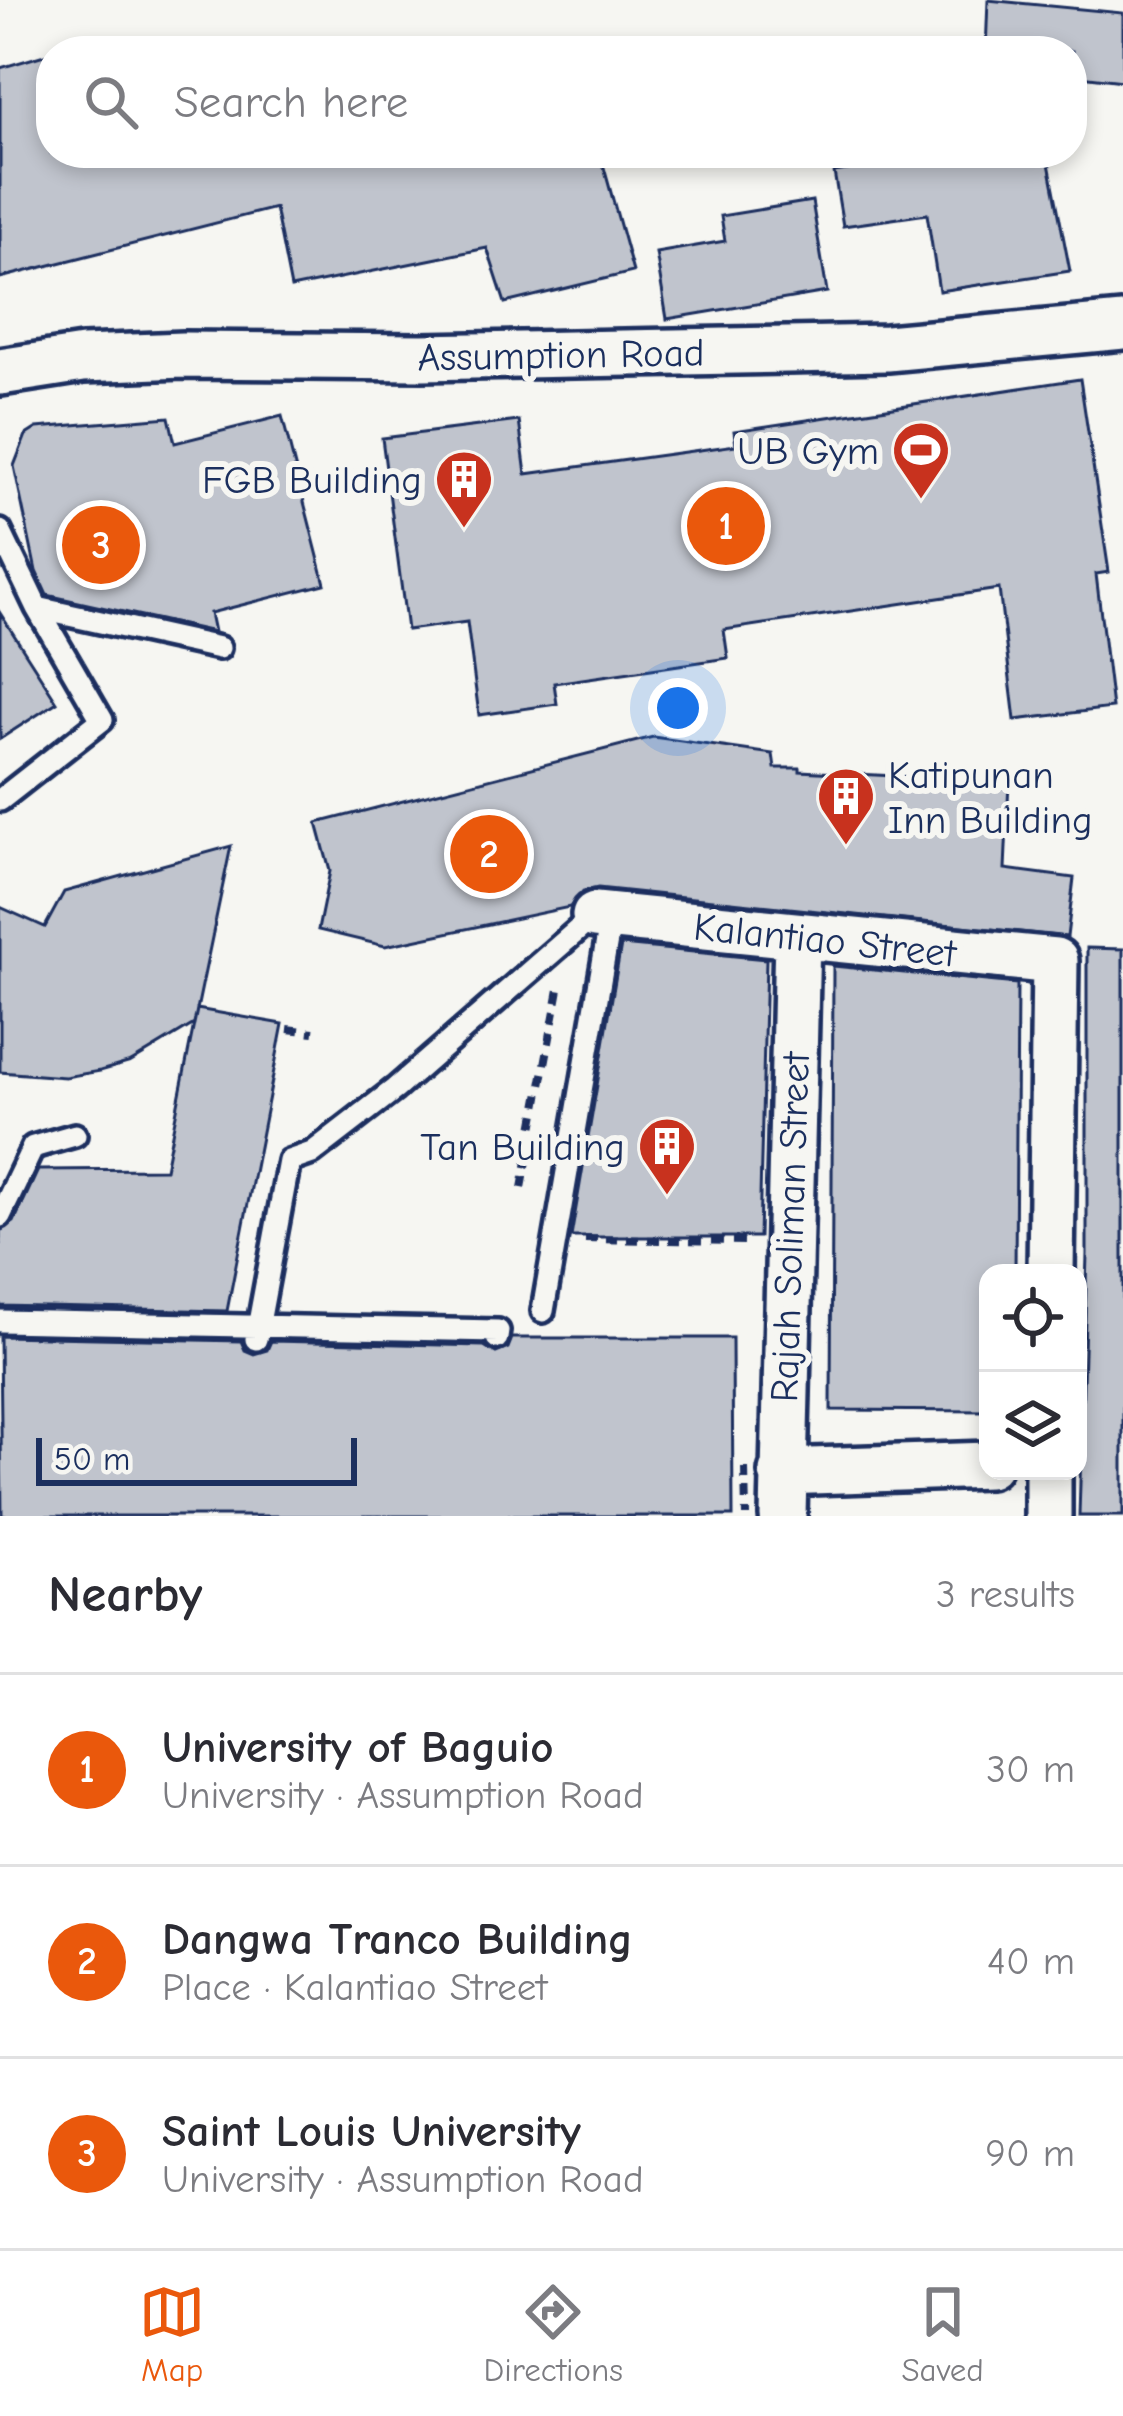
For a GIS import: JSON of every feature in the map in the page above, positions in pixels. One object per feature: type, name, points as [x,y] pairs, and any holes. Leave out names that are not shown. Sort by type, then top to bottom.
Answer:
[{"type":"street","name":"Assumption Road","points":[[0,372],[83,359],[183,355],[422,357],[887,348],[1123,326]]},
{"type":"street","name":"Kalantiao Street","points":[[592,923],[1055,961],[1051,1264]]},
{"type":"street","name":"Rajah Soliman Street","points":[[770,1485],[797,937]]},
{"type":"street","points":[[770,1485],[979,1466]]},
{"type":"street","points":[[1048,1480],[1048,1516]]},
{"type":"lane","points":[[0,531],[37,608],[101,719],[0,800]]},
{"type":"lane","points":[[37,608],[219,648]]},
{"type":"lane","points":[[257,1333],[290,1161],[312,1153],[395,1088],[592,923]]},
{"type":"lane","points":[[543,1311],[592,923]]},
{"type":"lane","points":[[0,1216],[34,1147],[75,1135]]},
{"type":"lane","points":[[0,1321],[257,1333],[498,1331],[497,1338]]},
{"type":"path","points":[[522,1188],[592,923]]},
{"type":"path","points":[[288,1029],[314,1032]]},
{"type":"path","points":[[554,1238],[764,1241]]},
{"type":"path","points":[[746,1516],[770,1485]]},
{"type":"building","points":[[988,0],[1123,13],[1123,81],[1087,77],[1087,36],[987,36]]},
{"type":"building","points":[[36,57],[36,168],[604,168],[633,272],[505,303],[487,248],[291,288],[275,208],[0,278],[0,68]]},
{"type":"building","points":[[1050,168],[1070,271],[939,291],[927,214],[843,226],[834,172]]},
{"type":"building","points":[[812,201],[827,292],[667,319],[656,253],[725,241],[721,216]]},
{"type":"building","points":[[1080,379],[1109,572],[1096,574],[1112,708],[1015,720],[999,589],[724,630],[728,658],[554,683],[557,704],[479,715],[467,622],[407,630],[382,438],[519,421],[526,474],[736,445],[734,431]]},
{"type":"building","points":[[282,416],[325,584],[210,613],[214,632],[47,595],[36,571],[14,466],[26,435],[37,428],[169,417],[175,443]]},
{"type":"building","points":[[0,613],[57,702],[0,739]]},
{"type":"building","points":[[653,737],[773,754],[775,768],[1009,782],[1005,869],[1074,878],[1067,937],[598,888],[583,891],[570,907],[385,946],[318,930],[330,871],[317,823]]},
{"type":"building","points":[[231,846],[194,1024],[131,1062],[100,1071],[65,1077],[0,1072],[0,907],[45,927],[64,892]]},
{"type":"building","points":[[621,945],[766,959],[759,1237],[571,1237]]},
{"type":"building","points":[[1087,948],[1123,949],[1123,1516],[1079,1516],[1080,1480],[1087,1480]]},
{"type":"building","points":[[833,966],[1017,984],[1015,1264],[979,1264],[979,1411],[831,1410]]},
{"type":"building","points":[[197,1009],[283,1024],[227,1311],[0,1306],[0,1231],[14,1222],[38,1170],[165,1169]]},
{"type":"building","points":[[0,1336],[241,1341],[254,1354],[267,1350],[271,1341],[484,1346],[496,1353],[508,1348],[512,1338],[732,1338],[733,1516],[2,1516]]},
{"type":"place","name":"UB Gym","points":[[921,501]]},
{"type":"place","name":"University of Baguio","points":[[726,526]]},
{"type":"place","name":"FGB Building","points":[[464,530]]},
{"type":"place","name":"Saint Louis University","points":[[101,545]]},
{"type":"place","name":"Katipunan Inn Building","points":[[846,847]]},
{"type":"place","name":"Dangwa Tranco Building","points":[[489,854]]},
{"type":"place","name":"Tan Building","points":[[667,1197]]}]
